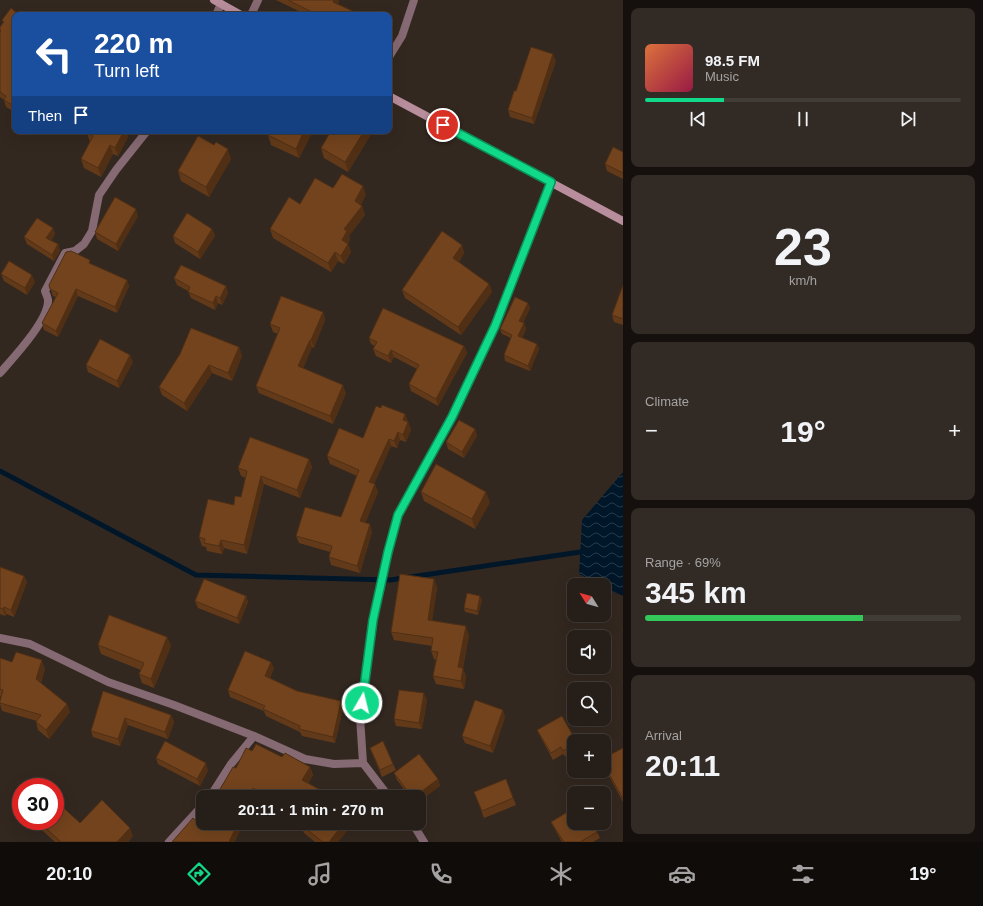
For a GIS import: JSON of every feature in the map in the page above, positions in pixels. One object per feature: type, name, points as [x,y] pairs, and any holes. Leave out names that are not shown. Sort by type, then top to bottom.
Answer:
[{"type":"main road","points":[[218,2],[236,12]]},
{"type":"main road","points":[[392,98],[623,220]]},
{"type":"street","points":[[252,12],[258,0]]},
{"type":"street","points":[[392,52],[402,36],[414,0]]},
{"type":"street","points":[[216,12],[218,2]]},
{"type":"street","points":[[0,373],[20,350],[42,319],[48,301],[45,291],[65,253],[75,251],[84,244],[92,231],[99,196],[116,170],[145,134]]},
{"type":"street","points":[[383,790],[363,764],[360,716],[373,620],[386,559],[398,515],[452,417],[495,326],[551,182]]},
{"type":"street","points":[[0,638],[30,644],[108,682],[174,705],[254,736],[305,759],[334,764],[363,764]]},
{"type":"street","points":[[214,790],[231,764],[254,736]]},
{"type":"street","points":[[169,842],[196,813]]},
{"type":"street","points":[[416,830],[424,842]]},
{"type":"water","points":[[623,472],[623,596],[611,590],[611,578],[587,578],[579,574],[582,520]]},
{"type":"building","points":[[288,0],[334,0],[333,2],[355,12],[312,12]]},
{"type":"building","points":[[11,8],[16,12],[12,12],[12,105],[4,100],[6,96],[0,92],[0,27],[4,22],[2,20]]},
{"type":"building","points":[[531,47],[553,54],[532,118],[508,110]]},
{"type":"building","points":[[89,134],[122,134],[115,148],[110,145],[98,168],[81,159],[93,136]]},
{"type":"building","points":[[268,134],[303,134],[296,149]]},
{"type":"building","points":[[329,134],[362,134],[345,162],[321,148]]},
{"type":"building","points":[[198,136],[214,145],[216,142],[228,149],[206,187],[178,171]]},
{"type":"building","points":[[613,147],[623,152],[623,173],[605,164]]},
{"type":"building","points":[[342,174],[363,186],[355,201],[362,206],[344,229],[347,231],[342,240],[348,244],[341,256],[335,252],[328,263],[270,229],[289,197],[300,204],[315,178],[333,188]]},
{"type":"building","points":[[115,197],[136,209],[116,244],[95,232]]},
{"type":"building","points":[[187,213],[212,229],[198,252],[173,236]]},
{"type":"building","points":[[37,218],[53,228],[46,238],[58,244],[52,255],[24,237]]},
{"type":"building","points":[[442,231],[462,245],[453,258],[489,284],[458,327],[402,290]]},
{"type":"building","points":[[71,251],[90,260],[89,263],[127,280],[115,307],[76,289],[56,331],[42,323],[58,293],[50,289],[49,285],[66,252]]},
{"type":"building","points":[[9,261],[32,275],[25,288],[1,274]]},
{"type":"building","points":[[181,265],[226,286],[220,298],[216,296],[213,303],[188,292],[190,287],[174,278]]},
{"type":"building","points":[[623,285],[623,319],[612,315]]},
{"type":"building","points":[[281,296],[323,312],[298,366],[343,385],[330,416],[256,386],[280,328],[270,324]]},
{"type":"building","points":[[515,297],[528,303],[519,321],[524,323],[518,336],[537,344],[528,366],[504,355],[512,335],[500,329]]},
{"type":"building","points":[[383,308],[464,346],[436,399],[409,384],[419,365],[391,350],[388,356],[373,349],[377,342],[369,338]]},
{"type":"building","points":[[191,328],[239,347],[228,373],[209,365],[184,403],[159,387],[180,354]]},
{"type":"building","points":[[100,339],[130,355],[117,381],[86,365]]},
{"type":"building","points":[[382,405],[405,414],[403,420],[408,422],[403,435],[398,432],[394,441],[389,439],[369,482],[375,484],[360,521],[370,524],[357,566],[329,557],[332,546],[296,536],[305,507],[341,517],[359,470],[327,456],[339,428],[363,438],[376,406],[381,408]]},
{"type":"building","points":[[459,420],[475,429],[462,452],[446,442]]},
{"type":"building","points":[[250,437],[309,459],[297,490],[261,476],[244,545],[221,540],[219,546],[204,543],[205,539],[199,537],[208,499],[234,505],[235,496],[241,497],[247,471],[238,468]]},
{"type":"building","points":[[436,464],[486,492],[472,519],[421,492]]},
{"type":"building","points":[[0,567],[24,576],[11,610],[4,607],[3,609],[0,608]]},
{"type":"building","points":[[400,574],[434,579],[428,620],[466,626],[458,667],[463,668],[461,681],[433,676],[438,652],[431,651],[433,638],[391,632]]},
{"type":"building","points":[[204,579],[246,596],[237,618],[195,601]]},
{"type":"building","points":[[467,593],[480,596],[477,611],[464,608]]},
{"type":"building","points":[[109,615],[167,637],[151,679],[139,674],[144,663],[98,645]]},
{"type":"building","points":[[245,651],[271,662],[265,676],[297,691],[341,701],[333,737],[299,729],[300,726],[263,709],[265,706],[228,690]]},
{"type":"building","points":[[16,652],[42,660],[36,679],[67,704],[46,730],[36,722],[41,715],[0,703],[3,690],[0,689],[0,658],[12,662]]},
{"type":"building","points":[[399,690],[424,693],[419,723],[394,719]]},
{"type":"building","points":[[103,691],[171,715],[165,732],[125,718],[118,739],[91,731]]},
{"type":"building","points":[[475,700],[503,710],[490,746],[462,736]]},
{"type":"building","points":[[562,716],[572,734],[567,734],[567,748],[563,751],[561,747],[551,753],[537,730]]},
{"type":"building","points":[[165,741],[206,763],[197,779],[156,758]]},
{"type":"building","points":[[383,741],[393,764],[380,770],[370,748]]},
{"type":"building","points":[[256,744],[282,757],[285,753],[310,767],[302,780],[320,790],[257,790],[253,788],[252,790],[220,790],[233,767],[236,768],[246,748],[252,751]]},
{"type":"building","points":[[623,748],[623,799],[611,778],[611,754]]},
{"type":"building","points":[[419,754],[438,779],[423,790],[407,790],[394,773]]},
{"type":"building","points":[[506,779],[513,798],[482,811],[474,792]]},
{"type":"building","points":[[102,800],[130,828],[117,842],[61,842],[48,830],[64,830],[64,808],[80,823]]},
{"type":"building","points":[[567,812],[567,830],[596,830],[597,832],[580,842],[564,842],[551,822]]},
{"type":"building","points":[[193,818],[196,821],[196,830],[235,830],[229,842],[172,842]]},
{"type":"building","points":[[307,830],[338,830],[329,842],[323,842]]},
{"type":"waterway","points":[[0,471],[196,575],[390,580],[587,551]]},
{"type":"route","points":[[362,703],[373,620],[398,515],[452,417],[495,326],[551,182],[443,125]]}]
